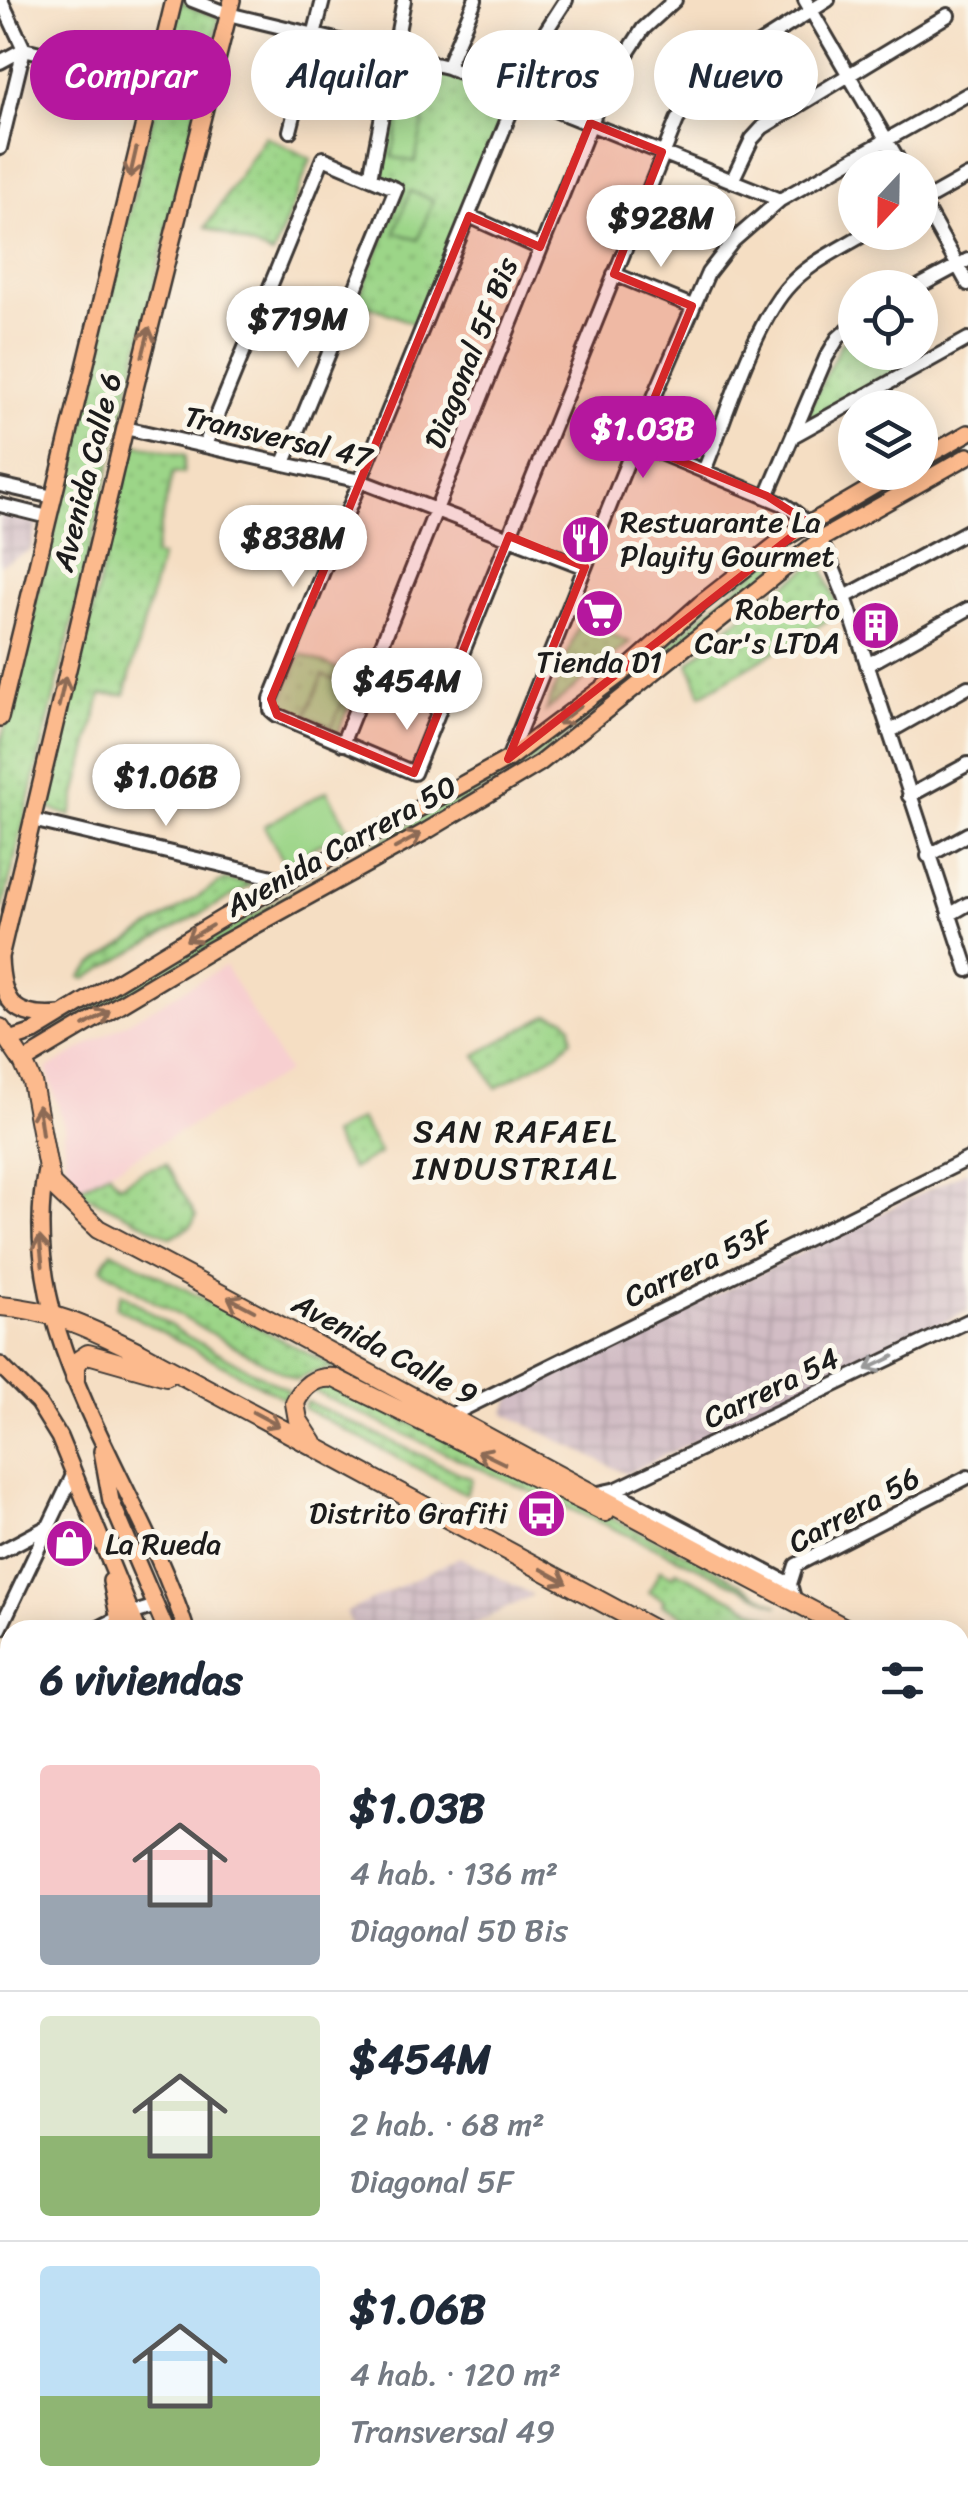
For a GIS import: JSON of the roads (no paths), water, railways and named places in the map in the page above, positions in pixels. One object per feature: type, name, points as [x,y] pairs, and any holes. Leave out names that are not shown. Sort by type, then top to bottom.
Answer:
[{"type":"highway","points":[[5,1034],[24,1062],[39,1108],[46,1170]]},
{"type":"highway","name":"Avenida Calle 9","points":[[46,1170],[51,1184],[98,1229],[451,1415],[676,1540],[792,1593],[834,1620]]},
{"type":"highway","points":[[0,1306],[76,1321],[315,1446],[631,1620]]},
{"type":"highway","points":[[75,1379],[78,1359],[96,1354],[217,1394]]},
{"type":"highway","points":[[315,1446],[298,1420],[295,1404],[310,1382],[334,1378],[565,1494],[676,1540]]},
{"type":"main road","name":"Avenida Calle 6","points":[[166,30],[174,0]]},
{"type":"main road","name":"Avenida Calle 6","points":[[0,958],[125,428],[230,7]]},
{"type":"main road","name":"Avenida Calle 6","points":[[0,718],[144,120]]},
{"type":"main road","points":[[938,450],[968,433]]},
{"type":"main road","name":"Avenida Carrera 50","points":[[24,1062],[540,763],[820,539],[968,456]]},
{"type":"main road","name":"Avenida Carrera 50","points":[[5,1034],[34,1032],[290,881],[508,759],[621,674],[753,562],[867,490]]},
{"type":"main road","points":[[0,958],[4,992],[19,1010],[36,1016],[64,1015]]},
{"type":"main road","points":[[46,1170],[38,1218],[52,1315],[75,1379],[182,1620]]},
{"type":"main road","points":[[0,1365],[50,1419],[104,1542],[126,1620]]},
{"type":"main road","points":[[97,1426],[111,1501],[162,1620]]},
{"type":"street","points":[[0,148],[24,49],[1,0]]},
{"type":"street","points":[[192,0],[230,7],[302,30]]},
{"type":"street","points":[[315,30],[323,0]]},
{"type":"street","points":[[397,30],[404,0]]},
{"type":"street","points":[[446,67],[475,0]]},
{"type":"street","points":[[547,30],[566,0]]},
{"type":"street","name":"Diagonal 5F Bis","points":[[342,744],[590,123],[622,59],[643,29],[675,0]]},
{"type":"street","points":[[508,120],[271,699],[271,710],[276,715],[414,773],[677,120],[708,76],[808,5],[828,0]]},
{"type":"street","points":[[808,5],[893,150]]},
{"type":"street","points":[[732,181],[752,139],[763,127],[948,15]]},
{"type":"street","points":[[0,62],[24,49],[30,50]]},
{"type":"street","points":[[442,66],[462,73]]},
{"type":"street","points":[[508,759],[708,273],[733,242],[780,200],[968,94]]},
{"type":"street","points":[[290,131],[293,120]]},
{"type":"street","points":[[370,178],[380,120]]},
{"type":"street","points":[[583,120],[780,200]]},
{"type":"street","points":[[205,445],[323,158],[396,189],[284,464]]},
{"type":"street","points":[[938,192],[968,176]]},
{"type":"street","points":[[469,216],[540,248]]},
{"type":"street","points":[[938,226],[963,263],[968,284]]},
{"type":"street","points":[[704,471],[763,324],[781,296],[816,262],[838,249]]},
{"type":"street","points":[[938,276],[963,263]]},
{"type":"street","points":[[614,274],[692,306]]},
{"type":"street","points":[[767,496],[838,338]]},
{"type":"street","points":[[794,436],[968,339]]},
{"type":"street","name":"Transversal 47","points":[[125,428],[360,481],[585,567]]},
{"type":"street","points":[[636,443],[767,496],[803,516],[820,539],[845,597],[968,970]]},
{"type":"street","points":[[0,485],[53,498]]},
{"type":"street","points":[[0,505],[48,518]]},
{"type":"street","points":[[845,597],[968,531]]},
{"type":"street","points":[[867,665],[968,609]]},
{"type":"street","points":[[889,732],[968,687]]},
{"type":"street","points":[[909,796],[968,764]]},
{"type":"street","points":[[32,820],[290,881]]},
{"type":"street","points":[[928,856],[968,834]]},
{"type":"street","points":[[949,914],[968,904]]},
{"type":"street","name":"Carrera 53F","points":[[451,1415],[968,1159]]},
{"type":"street","name":"Carrera 54","points":[[593,1494],[612,1491],[968,1321]]},
{"type":"street","points":[[4,1620],[74,1473]]},
{"type":"street","name":"Carrera 56","points":[[792,1593],[791,1573],[800,1562],[968,1477]]},
{"type":"street","points":[[612,1491],[792,1593]]},
{"type":"street","points":[[0,1552],[47,1527]]},
{"type":"street","points":[[132,1620],[156,1606]]},
{"type":"place","name":"Restuarante La Playity Gourmet","points":[[585,539]]},
{"type":"place","name":"Tienda D1","points":[[599,613]]},
{"type":"place","name":"Roberto Car's LTDA","points":[[875,626]]},
{"type":"place","name":"Distrito Grafiti","points":[[542,1513]]},
{"type":"place","name":"La Rueda","points":[[70,1544]]},
{"type":"district","name":"SAN RAFAEL INDUSTRIAL","points":[[516,1150]]}]
